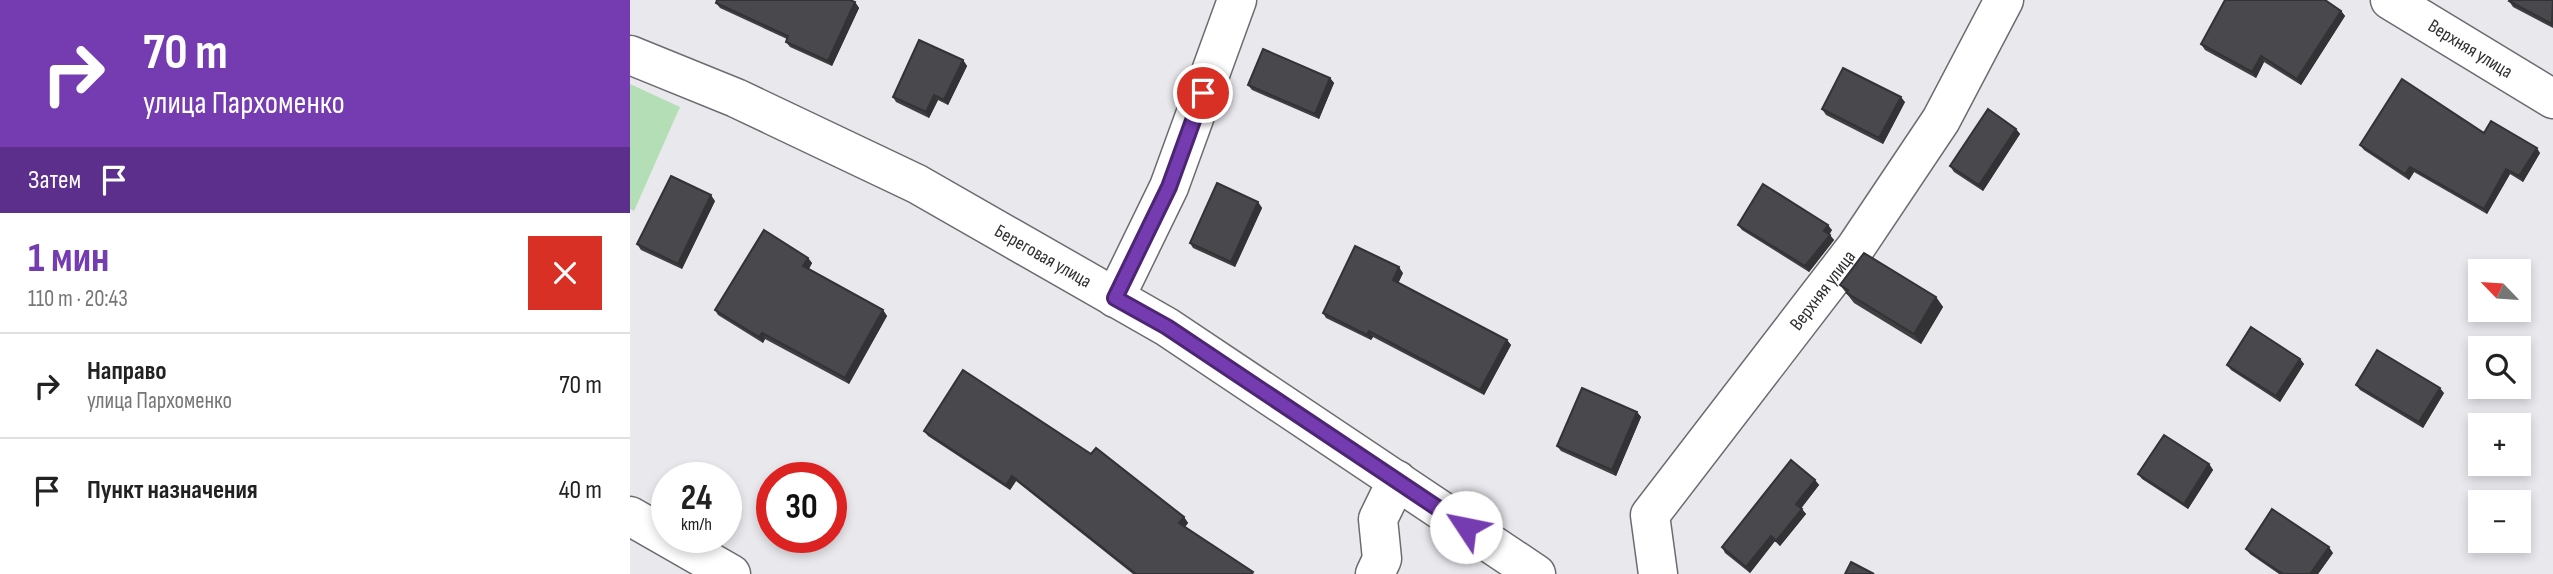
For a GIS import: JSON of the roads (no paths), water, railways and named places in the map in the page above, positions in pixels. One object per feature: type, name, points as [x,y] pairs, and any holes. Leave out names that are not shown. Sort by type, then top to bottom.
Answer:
[{"type":"street","points":[[1115,298],[1169,187],[1237,0]]},
{"type":"street","name":"Верхняя улица","points":[[1658,574],[1650,515],[1856,247],[1941,120],[2004,0]]},
{"type":"street","name":"Верхняя улица","points":[[2390,0],[2553,99]]},
{"type":"street","name":"Береговая улица","points":[[630,55],[736,98],[917,184],[1167,327],[1536,574]]},
{"type":"street","points":[[1375,574],[1382,559],[1378,519],[1397,480]]},
{"type":"street","points":[[630,516],[731,574]]}]
